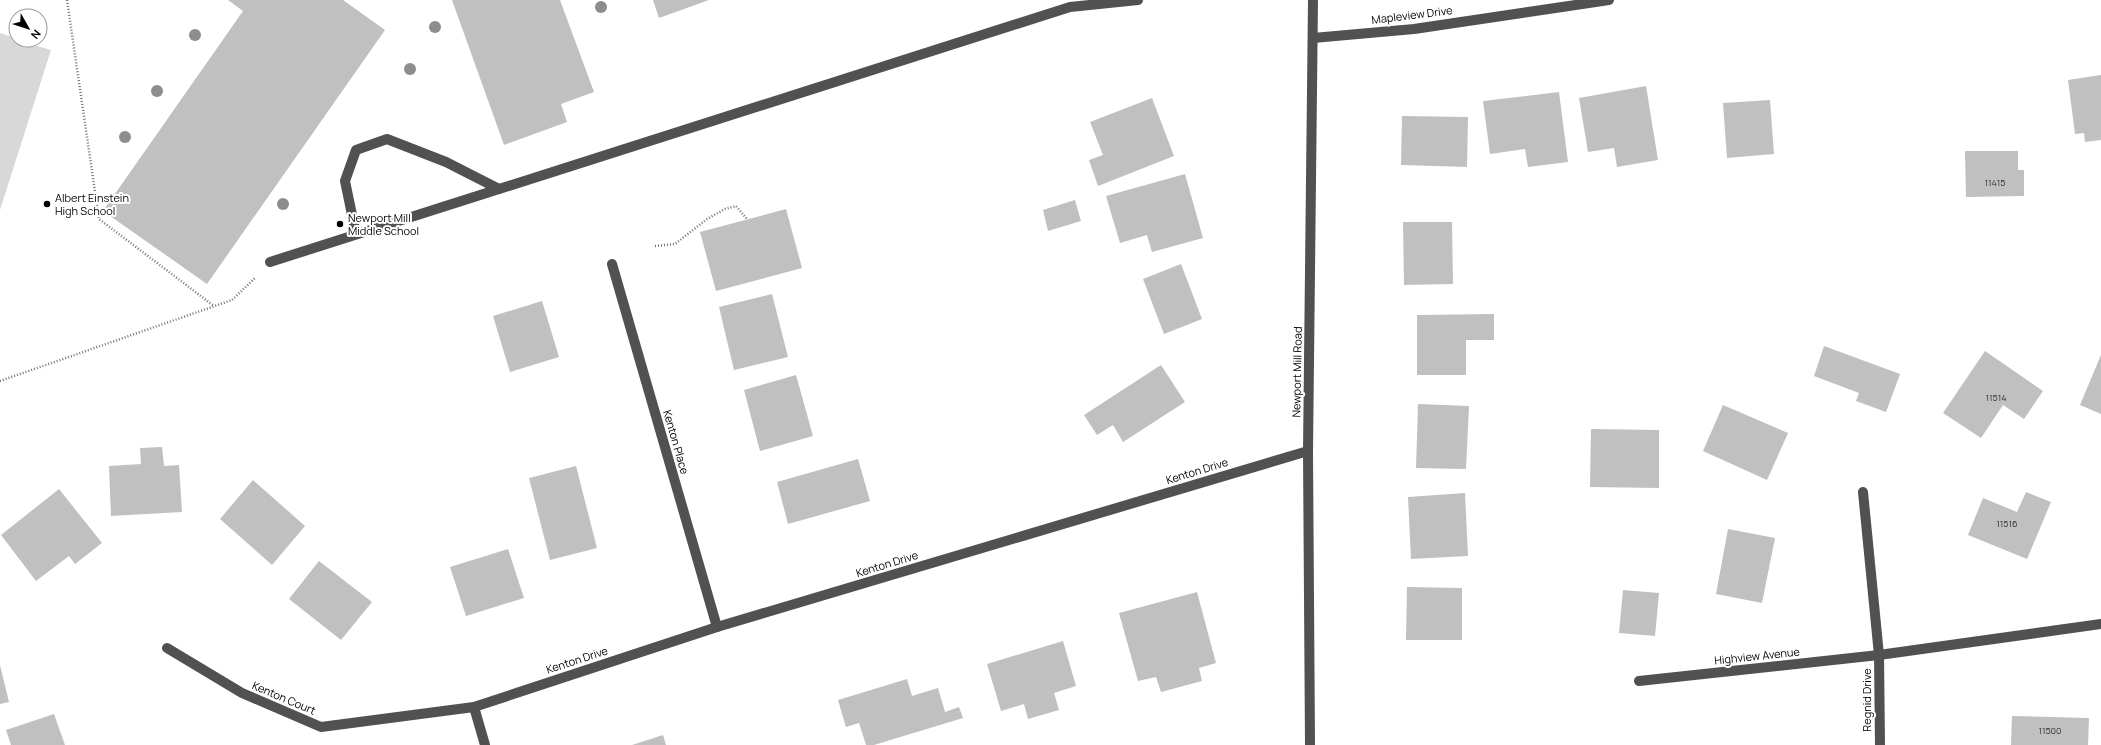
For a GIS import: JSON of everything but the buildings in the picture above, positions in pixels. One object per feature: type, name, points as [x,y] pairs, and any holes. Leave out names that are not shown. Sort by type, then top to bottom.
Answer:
[{"type":"street","points":[[270,262],[1070,7],[1138,0]]},
{"type":"street","name":"Newport Mill Road","points":[[1310,745],[1308,451],[1314,38],[1313,0]]},
{"type":"street","name":"Mapleview Drive","points":[[1314,38],[1414,29],[1609,0]]},
{"type":"street","points":[[356,234],[344,181],[356,150],[387,139],[446,162],[499,189]]},
{"type":"street","name":"Kenton Place","points":[[612,264],[718,627]]},
{"type":"street","name":"Kenton Drive","points":[[474,707],[718,627],[1308,451]]},
{"type":"street","points":[[1863,492],[1879,655]]},
{"type":"street","name":"Highview Avenue","points":[[1638,681],[1879,655],[2101,624]]},
{"type":"street","name":"Kenton Court","points":[[167,648],[242,693],[321,727],[474,707]]},
{"type":"street","name":"Regnid Drive","points":[[1879,655],[1880,745]]},
{"type":"street","points":[[474,707],[485,745]]},
{"type":"path","points":[[66,0],[99,219],[214,306]]},
{"type":"path","points":[[655,246],[675,244],[707,219],[725,209],[736,206],[747,219]]},
{"type":"path","points":[[0,381],[232,300],[270,262]]},
{"type":"shaded area","points":[[0,33],[8,36],[8,48],[44,48],[51,50],[0,210]]},
{"type":"place","name":"Albert Einstein High School","points":[[47,204]]},
{"type":"place","name":"Newport Mill Middle School","points":[[340,224]]}]
